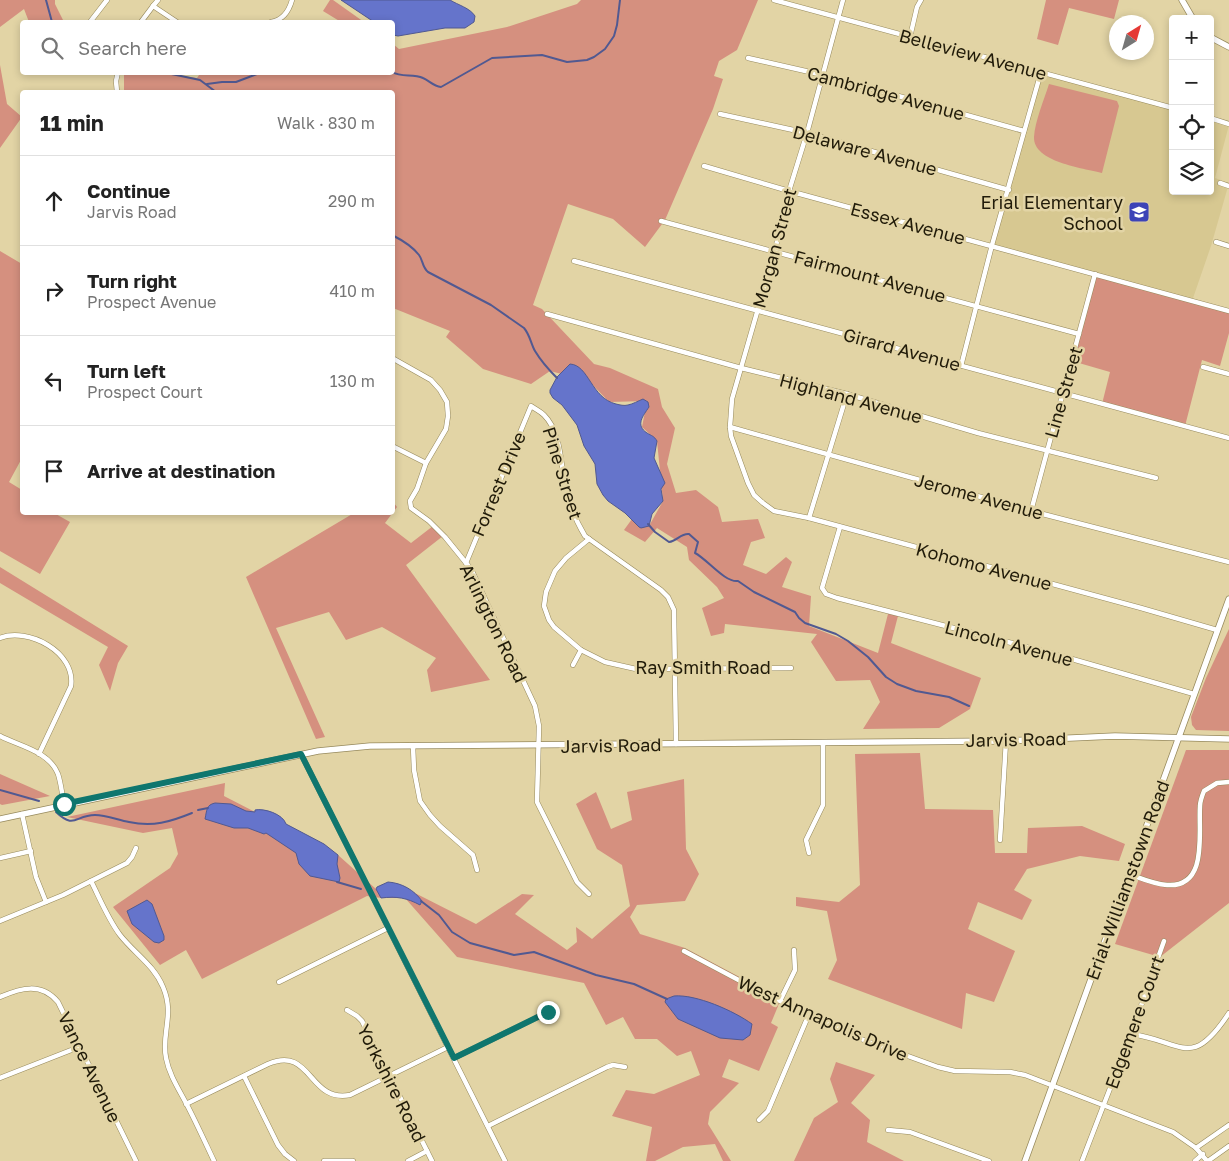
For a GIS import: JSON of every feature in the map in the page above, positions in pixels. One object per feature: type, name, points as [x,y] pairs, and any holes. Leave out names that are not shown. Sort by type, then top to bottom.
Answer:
[{"type":"street","points":[[92,20],[107,0]]},
{"type":"street","points":[[142,20],[158,0]]},
{"type":"street","points":[[276,20],[287,13],[292,0]]},
{"type":"street","name":"Belleview Avenue","points":[[774,0],[1169,107]]},
{"type":"street","name":"Morgan Street","points":[[754,495],[731,436],[732,399],[843,0]]},
{"type":"street","points":[[910,37],[916,7],[920,0]]},
{"type":"street","points":[[1182,0],[1191,15]]},
{"type":"street","points":[[153,6],[174,20]]},
{"type":"street","points":[[1214,39],[1229,47]]},
{"type":"street","name":"Cambridge Avenue","points":[[748,58],[823,75],[1024,131]]},
{"type":"street","points":[[961,366],[992,246],[1041,72]]},
{"type":"street","points":[[117,75],[117,90]]},
{"type":"street","name":"Delaware Avenue","points":[[720,114],[807,133],[1009,190]]},
{"type":"street","points":[[1214,119],[1229,124]]},
{"type":"street","name":"Essex Avenue","points":[[704,166],[1229,311]]},
{"type":"street","points":[[1220,183],[1229,186]]},
{"type":"street","name":"Fairmount Avenue","points":[[661,221],[775,250],[1079,334]]},
{"type":"street","points":[[1216,242],[1229,246]]},
{"type":"street","name":"Girard Avenue","points":[[574,261],[1229,438]]},
{"type":"street","name":"Line Street","points":[[1031,511],[1095,274]]},
{"type":"street","name":"Highland Avenue","points":[[547,314],[741,368],[847,394],[978,434],[1156,478]]},
{"type":"street","points":[[395,360],[431,380],[447,402],[448,416],[446,429],[426,463],[395,448]]},
{"type":"street","points":[[1203,367],[1229,374]]},
{"type":"street","points":[[809,518],[847,394]]},
{"type":"street","name":"Pine Street","points":[[531,406],[544,415],[552,426],[567,494],[578,524],[585,536],[647,578],[668,597],[674,610],[676,744]]},
{"type":"street","name":"Forrest Drive","points":[[466,563],[531,406]]},
{"type":"street","name":"Jerome Avenue","points":[[730,427],[1031,511],[1229,562]]},
{"type":"street","name":"Arlington Road","points":[[426,463],[417,489],[410,502],[411,508],[440,531],[471,569],[535,706],[538,726],[537,802],[577,882],[589,894]]},
{"type":"street","name":"Kohomo Avenue","points":[[754,495],[762,504],[774,512],[809,518],[1217,630]]},
{"type":"street","name":"Lincoln Avenue","points":[[840,527],[822,588],[823,591],[837,598],[1058,655],[1194,694]]},
{"type":"street","name":"Ray Smith Road","points":[[589,539],[566,558],[555,571],[546,592],[544,606],[549,620],[554,627],[581,650],[605,662],[636,670],[790,668]]},
{"type":"street","name":"Erial-Williamstown Road","points":[[1025,1161],[1054,1086],[1229,599]]},
{"type":"street","points":[[0,638],[16,634],[34,639],[61,656],[68,663],[71,672],[71,686],[39,754]]},
{"type":"street","points":[[573,665],[581,650]]},
{"type":"street","points":[[0,736],[39,754],[50,762],[56,769],[64,804]]},
{"type":"street","name":"Jarvis Road","points":[[0,818],[301,754],[342,748],[1006,741],[1115,736],[1229,739]]},
{"type":"street","points":[[1000,840],[1006,741]]},
{"type":"street","points":[[809,853],[806,840],[823,805],[823,743]]},
{"type":"street","points":[[414,746],[414,770],[420,801],[440,826],[472,855],[477,870]]},
{"type":"street","points":[[301,754],[505,1161]]},
{"type":"street","points":[[1129,874],[1167,885],[1184,882],[1196,870],[1199,855],[1200,804],[1204,791],[1217,783],[1229,782]]},
{"type":"street","points":[[22,814],[38,882],[46,902]]},
{"type":"street","points":[[0,921],[46,902],[127,863],[136,848]]},
{"type":"street","points":[[0,858],[31,851]]},
{"type":"street","points":[[91,881],[114,927],[151,967],[161,983],[166,996],[168,1014],[165,1046],[166,1059],[214,1161]]},
{"type":"street","points":[[279,982],[388,928]]},
{"type":"street","name":"Edgemere Court","points":[[1082,1161],[1131,1034],[1164,940]]},
{"type":"street","points":[[780,1001],[795,970],[794,950]]},
{"type":"street","name":"West Annapolis Drive","points":[[684,951],[725,974],[861,1039],[938,1067],[964,1072],[1010,1072],[1025,1075],[1173,1132],[1196,1148],[1208,1161]]},
{"type":"street","name":"Vance Avenue","points":[[0,997],[20,989],[30,988],[49,994],[58,1002],[136,1161]]},
{"type":"street","name":"Yorkshire Road","points":[[346,1010],[353,1013],[362,1022],[432,1161]]},
{"type":"street","points":[[454,1058],[548,1012]]},
{"type":"street","points":[[1131,1034],[1144,1036],[1182,1049],[1195,1048],[1208,1040],[1229,1013]]},
{"type":"street","points":[[759,1120],[768,1111],[809,1014]]},
{"type":"street","points":[[0,1078],[79,1046]]},
{"type":"street","points":[[186,1104],[276,1061],[291,1061],[306,1070],[321,1089],[331,1095],[344,1097],[354,1094],[448,1047]]},
{"type":"street","points":[[488,1126],[607,1067],[613,1065],[625,1067]]},
{"type":"street","points":[[244,1076],[278,1145],[294,1161]]},
{"type":"street","points":[[1196,1148],[1229,1125]]},
{"type":"street","points":[[888,1130],[910,1132],[990,1161]]},
{"type":"street","points":[[1208,1161],[1229,1146]]},
{"type":"street","points":[[408,1161],[427,1151]]},
{"type":"street","points":[[1195,1161],[1203,1154]]},
{"type":"street","points":[[324,1161],[353,1161]]},
{"type":"shaded area","points":[[0,0],[55,0],[63,20],[28,20],[24,9],[0,27]]},
{"type":"shaded area","points":[[330,0],[333,0],[361,20],[338,20],[323,11]]},
{"type":"shaded area","points":[[581,0],[758,0],[737,50],[719,61],[714,76],[723,79],[713,109],[665,220],[645,247],[613,219],[568,204],[533,305],[542,309],[594,364],[610,368],[658,389],[662,407],[675,428],[667,464],[676,493],[696,490],[718,507],[722,522],[758,519],[765,538],[751,542],[743,565],[766,574],[786,557],[792,562],[782,587],[811,596],[809,626],[878,653],[889,610],[899,612],[891,643],[981,678],[970,709],[939,728],[863,729],[880,702],[870,680],[836,681],[811,642],[817,634],[725,624],[724,633],[711,636],[702,608],[724,598],[717,587],[689,560],[687,547],[657,528],[645,542],[624,530],[632,519],[649,526],[663,501],[657,441],[642,427],[647,401],[609,402],[589,381],[550,371],[531,384],[483,369],[446,337],[450,331],[395,309],[395,90],[124,90],[124,75],[176,75],[197,78],[199,75],[395,75],[395,46],[399,49],[507,27],[577,4]]},
{"type":"shaded area","points":[[1046,0],[1119,0],[1115,15],[1109,15],[1109,18],[1069,8],[1058,45],[1037,39]]},
{"type":"shaded area","points":[[0,65],[7,104],[20,115],[20,120],[0,148]]},
{"type":"shaded area","points":[[1041,72],[1169,107],[1169,195],[1214,195],[1214,119],[1229,125],[1215,178],[1229,183],[1211,246],[1192,301],[992,245]]},
{"type":"shaded area","points":[[1049,84],[1117,101],[1119,106],[1102,173],[1072,166],[1050,158],[1036,146],[1034,137],[1036,124]]},
{"type":"shaded area","points":[[0,251],[20,263],[20,462],[9,482],[20,489],[20,515],[58,515],[70,522],[40,574],[0,551]]},
{"type":"shaded area","points":[[1095,274],[1229,311],[1229,333],[1220,366],[1202,360],[1185,426],[1102,404],[1110,372],[1072,361]]},
{"type":"shaded area","points":[[351,515],[391,515],[385,523],[411,543],[433,526],[443,536],[406,565],[490,680],[431,692],[427,670],[436,658],[382,627],[346,640],[329,612],[276,628],[325,737],[316,739],[246,577]]},
{"type":"shaded area","points":[[0,567],[128,646],[118,663],[110,691],[99,665],[108,647],[0,583]]},
{"type":"shaded area","points":[[1229,629],[1229,731],[1196,730],[1192,725],[1191,717],[1206,678]]},
{"type":"shaded area","points":[[1186,750],[1229,750],[1229,903],[1160,957],[1115,944]]},
{"type":"shaded area","points":[[920,753],[925,809],[993,810],[995,853],[1027,853],[1028,828],[1082,826],[1125,844],[1119,861],[1080,856],[1027,869],[1014,890],[1032,900],[1022,920],[978,902],[968,929],[1015,951],[994,1002],[966,993],[962,1029],[828,979],[837,960],[827,911],[796,906],[796,897],[839,902],[860,885],[855,754]]},
{"type":"shaded area","points":[[0,774],[50,796],[2,805],[0,804]]},
{"type":"shaded area","points":[[684,779],[686,849],[699,874],[685,901],[637,905],[630,917],[640,934],[685,948],[781,999],[771,1023],[778,1027],[759,1071],[729,1059],[722,1077],[739,1083],[710,1112],[708,1124],[731,1161],[723,1161],[715,1144],[683,1147],[655,1161],[646,1161],[652,1127],[612,1116],[626,1090],[654,1094],[700,1075],[691,1051],[677,1056],[657,1039],[635,1039],[623,1017],[606,1025],[584,983],[457,957],[405,898],[367,896],[202,979],[186,950],[160,965],[113,907],[170,868],[178,854],[172,828],[143,833],[67,817],[225,783],[224,796],[338,855],[376,889],[405,888],[476,924],[522,894],[534,895],[515,914],[567,950],[577,942],[576,927],[592,939],[630,906],[622,865],[597,849],[576,804],[596,792],[611,829],[632,820],[627,792]]},
{"type":"shaded area","points":[[836,1062],[875,1075],[851,1103],[870,1120],[867,1142],[904,1161],[794,1161],[814,1118],[838,1102],[830,1079]]},
{"type":"water","points":[[341,0],[450,0],[467,9],[475,16],[474,22],[465,28],[445,28],[398,36],[395,35],[395,20],[371,20]]},
{"type":"water","points":[[570,364],[582,370],[595,389],[608,401],[624,405],[630,405],[643,399],[648,402],[649,407],[641,420],[641,427],[657,441],[654,458],[665,483],[661,489],[663,501],[652,514],[649,526],[639,527],[603,495],[597,484],[595,464],[584,446],[577,425],[550,393],[557,377]]},
{"type":"water","points":[[215,803],[231,804],[246,811],[273,812],[281,817],[286,824],[324,844],[338,855],[339,882],[310,876],[299,864],[296,853],[266,833],[248,828],[234,828],[205,819],[208,807]]},
{"type":"water","points":[[388,882],[411,890],[422,901],[420,905],[402,898],[381,898],[376,889]]},
{"type":"water","points":[[147,900],[152,904],[164,936],[164,940],[159,943],[154,942],[132,924],[127,911]]},
{"type":"water","points":[[674,996],[704,1001],[735,1014],[752,1024],[750,1035],[743,1040],[720,1038],[678,1019],[665,1002],[666,999]]},
{"type":"waterway","points":[[46,0],[51,20]]},
{"type":"waterway","points":[[395,74],[419,77],[441,87],[492,58],[542,55],[567,62],[587,60],[605,49],[614,36],[620,0]]},
{"type":"waterway","points":[[176,75],[200,80],[213,90]]},
{"type":"waterway","points":[[207,84],[236,82],[254,75]]},
{"type":"waterway","points":[[395,237],[416,252],[428,272],[491,305],[524,328],[537,355],[557,378]]},
{"type":"waterway","points":[[648,524],[655,532],[669,542],[689,534],[698,542],[695,553],[722,575],[733,581],[738,581],[754,592],[795,612],[805,623],[836,634],[848,641],[868,657],[886,677],[897,684],[916,691],[949,697],[969,706]]},
{"type":"waterway","points":[[0,790],[39,801]]},
{"type":"waterway","points":[[198,810],[208,808]]},
{"type":"waterway","points":[[56,812],[71,821],[95,815],[146,824],[169,821],[192,813]]},
{"type":"waterway","points":[[337,882],[361,889]]},
{"type":"waterway","points":[[421,901],[439,915],[452,932],[470,943],[514,955],[534,952],[596,975],[634,984],[667,999]]},
{"type":"place","name":"Erial Elementary School","points":[[1139,212]]},
{"type":"route","points":[[64,804],[301,754],[454,1058],[548,1012]]}]
